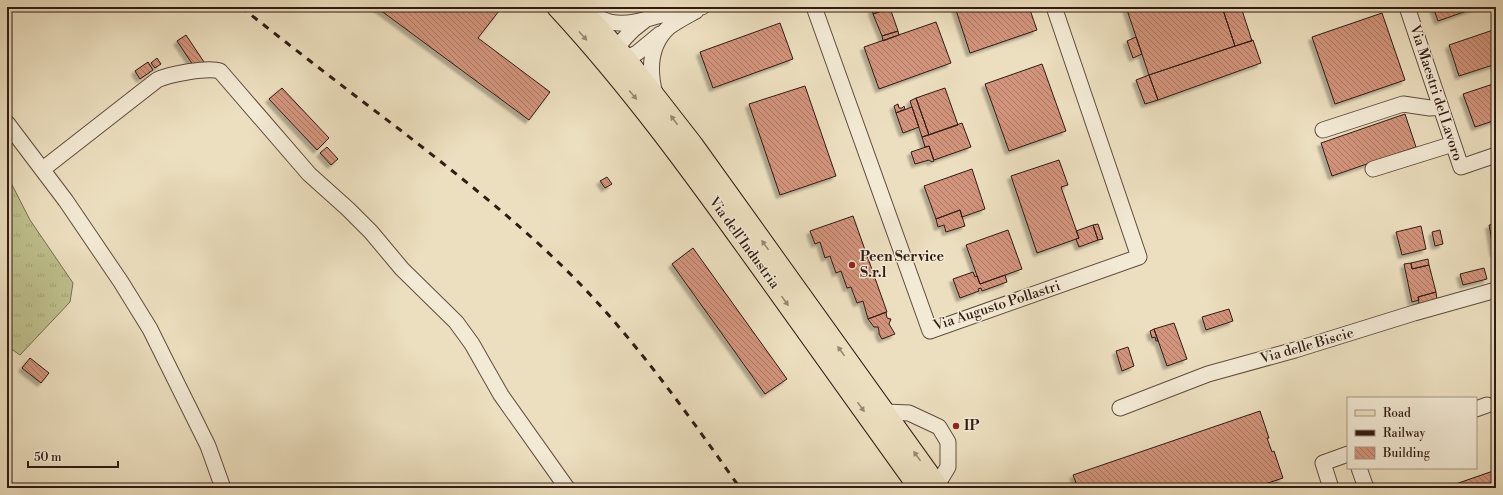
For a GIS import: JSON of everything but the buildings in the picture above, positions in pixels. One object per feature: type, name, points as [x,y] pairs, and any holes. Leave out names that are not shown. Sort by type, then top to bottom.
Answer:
[{"type":"main road","name":"Via dell'Industria","points":[[557,7],[617,58],[655,95],[698,151],[885,412],[932,487]]},
{"type":"main road","name":"Via dell'Industria","points":[[580,8],[617,58],[637,100],[932,487]]},
{"type":"street","points":[[617,58],[637,53],[669,28],[702,7]]},
{"type":"street","points":[[580,8],[597,17],[611,22],[627,23],[645,20],[676,11],[702,7]]},
{"type":"street","name":"Via Augusto Pollastri","points":[[814,7],[930,331],[1139,257],[1054,7]]},
{"type":"street","name":"Via Maestri del Lavoro","points":[[1407,7],[1461,167],[1496,155]]},
{"type":"street","points":[[617,58],[630,32],[645,20]]},
{"type":"street","points":[[655,95],[651,65],[654,50],[660,39],[669,28]]},
{"type":"street","points":[[42,169],[157,80],[171,75],[203,70],[215,70],[220,72],[310,174],[371,232],[402,269],[456,322],[472,344],[501,395],[567,488]]},
{"type":"street","points":[[1323,130],[1403,104],[1430,108],[1441,107]]},
{"type":"street","points":[[9,131],[42,169],[121,282],[150,330],[208,446],[224,488]]},
{"type":"street","points":[[1373,169],[1453,144]]},
{"type":"street","name":"Via delle Biscie","points":[[1120,408],[1208,374],[1296,350],[1496,290]]},
{"type":"street","points":[[885,412],[909,413],[939,427],[948,442],[948,467],[932,487]]},
{"type":"street","points":[[1331,488],[1323,463],[1347,454]]},
{"type":"street","points":[[1359,469],[1366,488]]},
{"type":"green space","points":[[7,175],[30,220],[73,283],[70,302],[20,355],[7,346]]},
{"type":"railway","points":[[241,7],[460,177],[520,227],[558,262],[584,288],[632,342],[676,399],[740,488]]},
{"type":"place","name":"Peen Service S.r.l","points":[[852,265]]},
{"type":"place","name":"IP","points":[[956,426]]}]
